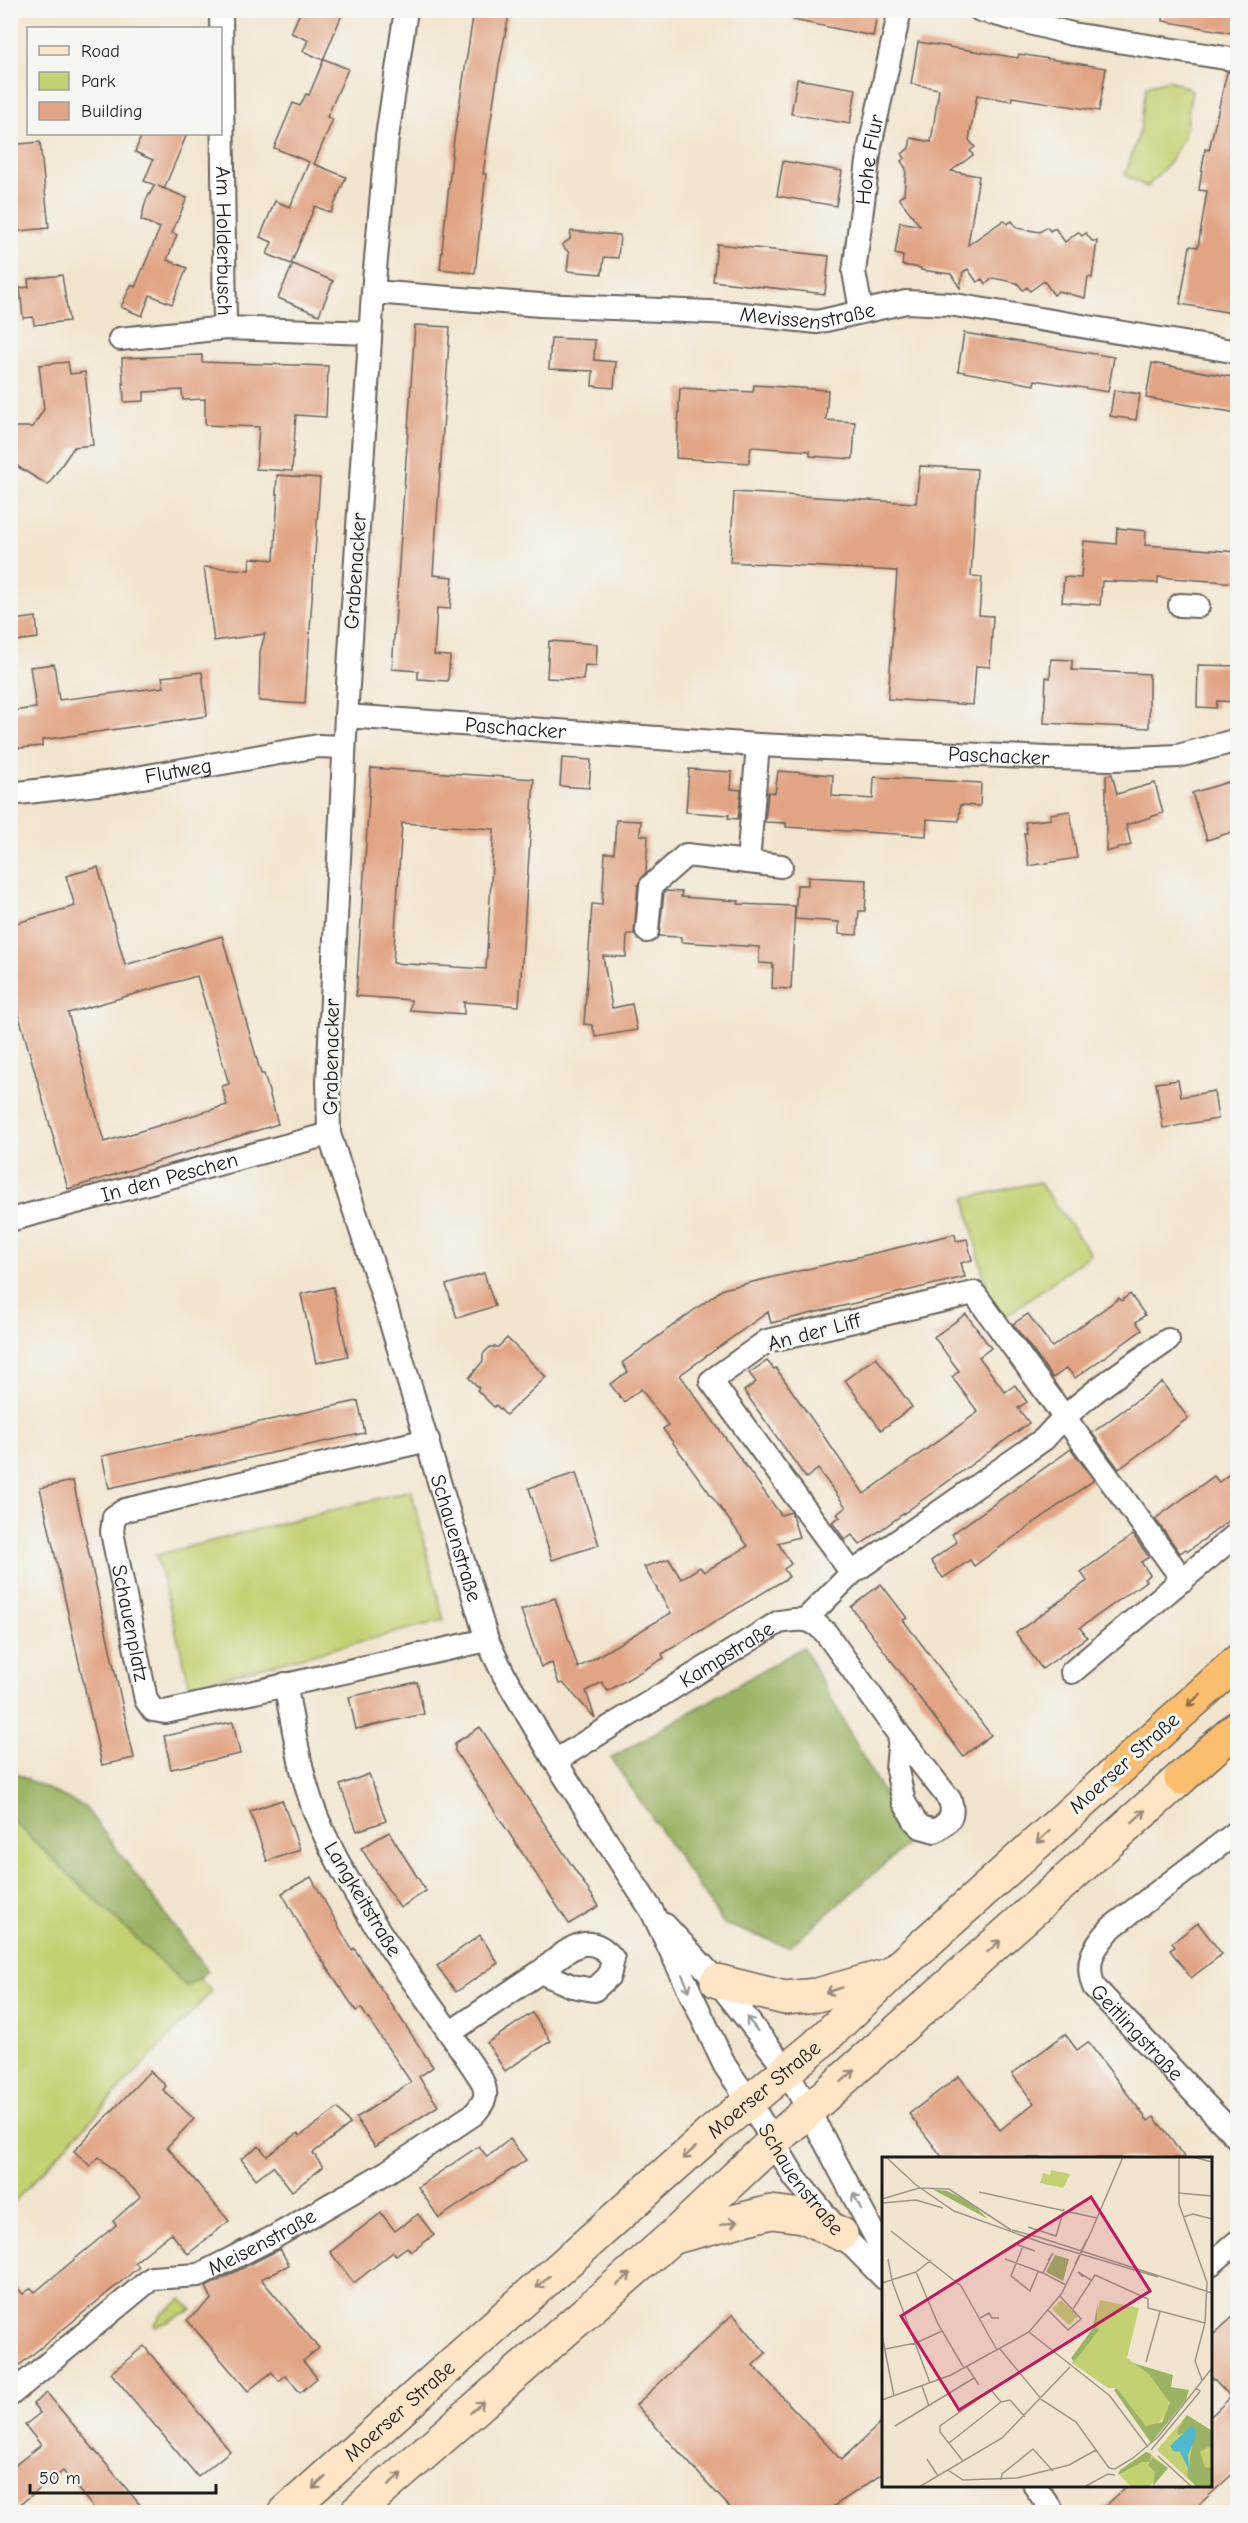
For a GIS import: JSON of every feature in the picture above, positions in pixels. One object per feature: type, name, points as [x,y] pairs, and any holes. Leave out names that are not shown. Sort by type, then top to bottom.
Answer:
[{"type":"highway","name":"Moerser Straße","points":[[1118,1770],[1238,1661]]},
{"type":"highway","name":"Moerser Straße","points":[[1181,1778],[1238,1727]]},
{"type":"main road","name":"Moerser Straße","points":[[286,2512],[692,2150],[816,2046],[890,1975],[1118,1770]]},
{"type":"main road","name":"Moerser Straße","points":[[357,2512],[672,2237],[773,2142],[1181,1778]]},
{"type":"main road","points":[[717,1980],[785,1998],[817,1995],[890,1975]]},
{"type":"main road","points":[[672,2237],[771,2212],[803,2216],[842,2234]]},
{"type":"street","name":"Am Holderbusch","points":[[221,10],[221,27]]},
{"type":"street","name":"Grabenacker","points":[[329,1134],[328,1081],[345,716],[370,333],[387,137],[406,10]]},
{"type":"street","name":"Hohe Flur","points":[[861,310],[854,272],[868,158],[900,10]]},
{"type":"street","points":[[980,10],[1072,34],[1238,60]]},
{"type":"street","name":"Am Holderbusch","points":[[222,90],[225,328]]},
{"type":"street","name":"Mevissenstraße","points":[[373,292],[540,305],[733,313],[817,322],[861,310],[906,302],[949,304],[1238,352]]},
{"type":"street","points":[[120,339],[225,328],[370,333]]},
{"type":"street","name":"Paschacker","points":[[345,716],[758,745],[1048,758],[1114,759],[1178,756],[1238,740]]},
{"type":"street","points":[[748,862],[758,745]]},
{"type":"street","name":"Flutweg","points":[[10,794],[114,782],[318,746],[344,747]]},
{"type":"street","points":[[647,931],[651,886],[686,855],[781,866]]},
{"type":"street","name":"In den Peschen","points":[[10,1220],[329,1134]]},
{"type":"street","name":"Schauenstraße","points":[[329,1134],[428,1440],[487,1640],[504,1675],[555,1761],[652,1911],[725,2066],[749,2101],[795,2178],[842,2234],[882,2276]]},
{"type":"street","name":"An der Liff","points":[[852,1573],[711,1381],[766,1341],[974,1293],[1183,1580]]},
{"type":"street","points":[[900,1736],[826,1633],[817,1624],[806,1619],[852,1573],[1044,1438],[1082,1400],[1168,1340]]},
{"type":"street","name":"Schauenplatz","points":[[428,1440],[125,1510],[114,1517],[112,1532],[146,1700],[153,1710],[165,1712],[487,1640]]},
{"type":"street","points":[[1072,1672],[1238,1533]]},
{"type":"street","name":"Kampstraße","points":[[555,1761],[780,1622],[806,1619]]},
{"type":"street","name":"Langkeitstraße","points":[[285,1684],[304,1778],[321,1827],[344,1874],[370,1917],[451,2032],[481,2079],[486,2089],[485,2102]]},
{"type":"street","name":"Geitlingstraße","points":[[1238,1831],[1112,1928],[1099,1942],[1090,1958],[1089,1974],[1094,1987],[1238,2139]]},
{"type":"street","name":"Schauenstraße","points":[[652,1911],[717,1980],[787,2070],[882,2249]]},
{"type":"street","points":[[451,2032],[540,1972]]},
{"type":"street","name":"Meisenstraße","points":[[10,2395],[152,2278],[199,2275],[276,2236],[387,2172],[474,2114],[485,2102]]},
{"type":"street","points":[[1212,2263],[1238,2241]]},
{"type":"street","points":[[1036,2487],[1053,2512]]},
{"type":"green space","points":[[1169,80],[1192,90],[1184,137],[1169,163],[1147,187],[1125,175],[1140,131],[1146,86]]},
{"type":"green space","points":[[1039,1182],[1091,1254],[1003,1318],[982,1288],[987,1283],[984,1279],[965,1198]]},
{"type":"green space","points":[[411,1490],[444,1620],[190,1686],[156,1555]]},
{"type":"green space","points":[[803,1647],[910,1842],[789,1947],[724,1924],[611,1758]]},
{"type":"green space","points":[[10,1771],[85,1807],[208,1971],[187,1987],[11,1819]]},
{"type":"green space","points":[[10,1796],[212,1991],[11,2205],[10,2205]]},
{"type":"green space","points":[[182,2299],[192,2310],[156,2327],[154,2325],[161,2315]]},
{"type":"building","points":[[301,10],[344,10],[323,60],[303,51],[308,40],[291,33]]},
{"type":"building","points":[[474,10],[510,10],[499,65],[483,174],[486,174],[475,273],[440,269],[453,146]]},
{"type":"building","points":[[794,10],[878,10],[873,36],[793,20]]},
{"type":"building","points":[[1164,10],[1238,10],[1238,34],[1163,21]]},
{"type":"building","points":[[918,42],[1018,58],[1019,54],[1106,68],[1099,111],[1012,97],[1011,101],[977,95],[969,140],[975,147],[970,151],[973,155],[951,171],[979,176],[968,245],[1004,220],[1007,224],[1012,221],[1017,228],[1040,232],[1047,227],[1050,231],[1055,228],[1065,242],[1078,232],[1082,236],[1086,233],[1092,241],[1097,241],[1092,278],[1088,277],[1085,298],[1058,291],[1054,295],[1044,281],[1030,291],[1027,287],[1023,290],[1017,283],[993,278],[986,284],[982,279],[977,282],[968,269],[963,272],[960,288],[951,274],[902,265],[903,256],[895,254],[900,222],[920,226],[899,198],[904,194],[906,169],[901,161],[905,158],[902,154],[909,148],[911,138],[931,142],[939,89],[911,84]]},
{"type":"building","points":[[324,59],[348,69],[327,117],[333,119],[314,164],[346,177],[331,213],[315,206],[291,264],[267,254],[272,242],[260,237],[275,201],[290,207],[309,162],[274,148],[293,103],[300,106],[306,94],[309,95]]},
{"type":"building","points":[[1227,72],[1238,73],[1238,314],[1180,304],[1190,246],[1198,247],[1207,191],[1199,190],[1205,149],[1209,150]]},
{"type":"building","points":[[797,79],[856,89],[850,124],[791,114]]},
{"type":"building","points":[[142,135],[187,135],[164,189],[187,198],[172,233],[177,235],[167,260],[187,268],[172,304],[150,295],[142,316],[121,307],[131,285],[135,287],[160,228],[141,220],[146,200],[155,185],[144,181],[153,160],[135,152]]},
{"type":"building","points":[[40,142],[49,228],[10,232],[10,145]]},
{"type":"building","points":[[783,161],[842,171],[836,206],[777,196]]},
{"type":"building","points":[[571,231],[620,235],[618,258],[604,257],[602,274],[567,271],[569,253],[562,245],[570,239]]},
{"type":"building","points":[[717,244],[829,256],[825,294],[713,281]]},
{"type":"building","points":[[293,264],[333,281],[319,315],[278,298]]},
{"type":"building","points":[[62,275],[69,321],[34,325],[33,317],[23,318],[20,288],[29,287],[28,279]]},
{"type":"building","points":[[415,325],[450,327],[433,575],[453,577],[450,609],[437,608],[434,655],[450,656],[448,681],[418,679],[418,671],[392,669]]},
{"type":"building","points":[[964,333],[1114,357],[1108,392],[1035,380],[1034,385],[958,371]]},
{"type":"building","points":[[551,338],[595,340],[594,360],[616,362],[614,388],[592,386],[593,371],[549,369]]},
{"type":"building","points":[[202,355],[202,362],[328,366],[326,417],[296,415],[292,471],[256,469],[259,427],[205,425],[205,399],[183,400],[182,390],[144,392],[144,401],[124,402],[122,358]]},
{"type":"building","points":[[68,362],[70,374],[85,372],[93,445],[74,447],[48,485],[10,462],[10,427],[33,427],[44,409],[39,365]]},
{"type":"building","points":[[1152,363],[1238,378],[1238,413],[1146,398]]},
{"type":"building","points":[[754,385],[828,390],[826,420],[855,422],[853,459],[810,456],[810,451],[751,447],[749,463],[676,458],[680,388],[753,392]]},
{"type":"building","points":[[1114,390],[1140,394],[1136,420],[1110,416]]},
{"type":"building","points":[[920,466],[977,469],[971,576],[982,577],[979,615],[993,616],[990,667],[976,666],[973,705],[888,699],[897,571],[730,562],[734,492],[916,503]]},
{"type":"building","points":[[277,475],[320,478],[305,704],[259,701],[260,652],[265,634],[214,641],[204,567],[249,570],[250,558],[274,560]]},
{"type":"building","points":[[1117,528],[1146,531],[1145,545],[1238,552],[1238,583],[1158,577],[1158,583],[1102,581],[1100,605],[1062,602],[1064,577],[1081,578],[1084,541],[1116,544]]},
{"type":"building","points":[[36,617],[38,638],[17,641],[14,620]]},
{"type":"building","points":[[549,641],[597,644],[596,666],[585,665],[583,680],[547,678]]},
{"type":"building","points":[[1051,659],[1072,660],[1072,670],[1149,674],[1149,728],[1044,723],[1046,677],[1050,678]]},
{"type":"building","points":[[54,664],[59,700],[164,687],[162,677],[202,672],[207,716],[42,740],[42,746],[10,749],[12,711],[36,708],[30,667]]},
{"type":"building","points":[[1198,665],[1238,666],[1238,702],[1217,701],[1216,708],[1197,707]]},
{"type":"building","points":[[562,758],[591,760],[589,788],[560,786]]},
{"type":"building","points":[[371,768],[534,779],[519,1006],[464,1002],[464,1014],[410,1010],[411,1000],[356,996]],"holes":[[[402,823],[494,829],[486,969],[393,963]]]},
{"type":"building","points":[[689,769],[732,772],[731,789],[741,790],[738,819],[728,818],[729,815],[686,812]]},
{"type":"building","points":[[778,771],[833,775],[832,796],[873,799],[874,777],[981,783],[980,806],[960,805],[959,821],[927,819],[926,836],[786,827],[786,823],[765,822],[768,792],[775,793]]},
{"type":"building","points":[[1112,774],[1117,794],[1155,783],[1163,813],[1126,825],[1131,845],[1106,852],[1106,775]]},
{"type":"building","points":[[1238,779],[1238,830],[1207,840],[1192,793]]},
{"type":"building","points":[[1070,811],[1077,858],[1029,866],[1024,833],[1027,833],[1025,822],[1051,819],[1050,814]]},
{"type":"building","points":[[616,820],[641,821],[640,835],[648,836],[646,872],[638,885],[634,934],[627,934],[626,957],[603,956],[612,1008],[632,1004],[637,1030],[596,1037],[592,1025],[584,1024],[592,904],[602,905],[605,853],[614,853]]},
{"type":"building","points":[[98,867],[125,965],[222,936],[261,1074],[264,1074],[278,1124],[68,1189],[10,984],[10,925],[75,906],[66,876]],"holes":[[[197,976],[229,1084],[222,1086],[227,1105],[104,1142],[68,1013]]]},
{"type":"building","points":[[808,877],[867,880],[865,911],[859,911],[857,935],[839,934],[839,922],[795,919],[797,885],[808,885]]},
{"type":"building","points":[[666,891],[682,892],[681,897],[739,901],[738,904],[795,906],[791,989],[772,988],[773,964],[759,963],[759,947],[681,942],[681,937],[659,936]]},
{"type":"building","points":[[1178,1080],[1181,1097],[1214,1091],[1218,1119],[1163,1128],[1156,1083]]},
{"type":"building","points":[[955,1234],[956,1241],[967,1239],[972,1260],[961,1263],[965,1277],[771,1323],[768,1312],[680,1375],[781,1515],[791,1512],[799,1537],[778,1543],[791,1564],[784,1569],[789,1577],[662,1654],[664,1658],[608,1691],[602,1682],[586,1691],[595,1718],[563,1683],[559,1684],[552,1663],[541,1667],[521,1610],[555,1598],[578,1668],[671,1613],[644,1567],[669,1559],[681,1579],[700,1567],[704,1572],[748,1546],[663,1429],[668,1425],[641,1389],[624,1402],[610,1384],[628,1372],[622,1363],[723,1289]]},
{"type":"building","points":[[484,1273],[495,1306],[457,1318],[446,1285]]},
{"type":"building","points":[[333,1287],[348,1356],[316,1363],[301,1294]]},
{"type":"building","points":[[1130,1294],[1145,1315],[1136,1322],[1142,1330],[1075,1378],[1067,1368],[1053,1378],[1013,1324],[1028,1314],[1052,1347],[1119,1298],[1121,1301]]},
{"type":"building","points":[[966,1314],[991,1348],[979,1357],[1005,1392],[1015,1385],[1027,1402],[1018,1408],[1029,1423],[860,1545],[852,1535],[845,1540],[832,1522],[840,1517],[837,1514],[846,1507],[818,1469],[806,1478],[744,1391],[756,1382],[749,1373],[767,1361],[774,1369],[776,1368],[864,1494],[978,1412],[952,1377],[959,1371],[934,1337]]},
{"type":"building","points":[[507,1338],[546,1377],[506,1415],[477,1390],[479,1388],[469,1378],[483,1361],[483,1354],[490,1347],[498,1347]]},
{"type":"building","points":[[876,1357],[912,1407],[881,1430],[845,1380]]},
{"type":"building","points":[[1162,1382],[1188,1418],[1119,1469],[1092,1433]]},
{"type":"building","points":[[358,1401],[365,1433],[109,1488],[102,1456]]},
{"type":"building","points":[[1071,1449],[1094,1480],[974,1566],[970,1560],[943,1578],[931,1561],[957,1542],[952,1534]]},
{"type":"building","points":[[576,1473],[599,1545],[552,1560],[529,1488]]},
{"type":"building","points":[[1228,1475],[1238,1489],[1238,1514],[1188,1551],[1186,1549],[1180,1553],[1155,1519],[1214,1476],[1219,1482]]},
{"type":"building","points":[[73,1481],[134,1758],[102,1765],[40,1488]]},
{"type":"building","points":[[1133,1535],[1149,1557],[1141,1562],[1150,1575],[1144,1579],[1146,1581],[1080,1628],[1087,1637],[1042,1669],[1016,1633],[1087,1581],[1081,1572]]},
{"type":"building","points":[[881,1584],[907,1618],[903,1620],[991,1735],[963,1756],[851,1607]]},
{"type":"building","points":[[417,1682],[424,1714],[356,1729],[349,1697]]},
{"type":"building","points":[[233,1722],[240,1754],[171,1769],[164,1736]]},
{"type":"building","points":[[480,1727],[599,1906],[569,1924],[455,1751],[455,1743]]},
{"type":"building","points":[[369,1774],[386,1821],[357,1831],[340,1785]]},
{"type":"building","points":[[282,1800],[300,1850],[267,1861],[250,1811]]},
{"type":"building","points":[[389,1832],[426,1891],[400,1908],[361,1848]]},
{"type":"building","points":[[311,1877],[352,1950],[354,1948],[433,2067],[419,2077],[438,2106],[375,2147],[356,2118],[411,2082],[361,2008],[356,2011],[305,1934],[282,1893]]},
{"type":"building","points":[[1198,1923],[1222,1954],[1191,1978],[1170,1950],[1175,1947],[1172,1943]]},
{"type":"building","points":[[480,1935],[498,1963],[456,1992],[437,1966]]},
{"type":"building","points":[[532,2013],[551,2041],[505,2071],[487,2043]]},
{"type":"building","points":[[1065,2034],[1077,2050],[1088,2042],[1148,2121],[1154,2117],[1184,2157],[942,2157],[909,2114],[959,2076],[1000,2130],[1034,2103],[1012,2074]]},
{"type":"building","points":[[150,2071],[166,2086],[163,2090],[194,2119],[167,2147],[229,2221],[188,2254],[171,2233],[135,2262],[139,2267],[10,2373],[10,2280],[23,2294],[31,2288],[35,2292],[116,2225],[113,2221],[141,2196],[99,2157],[90,2166],[74,2151]]},
{"type":"building","points":[[338,2108],[350,2124],[313,2153],[323,2167],[292,2191],[273,2166],[256,2179],[241,2159],[259,2146],[267,2156],[298,2133],[300,2136]]},
{"type":"building","points":[[510,2139],[526,2160],[439,2218],[418,2187],[479,2146],[487,2157]]},
{"type":"building","points":[[381,2213],[395,2231],[418,2214],[434,2235],[411,2252],[407,2247],[396,2255],[393,2252],[354,2283],[330,2252]]},
{"type":"building","points":[[280,2249],[289,2265],[261,2279],[319,2348],[303,2361],[317,2378],[300,2393],[286,2375],[279,2381],[272,2372],[248,2391],[187,2320],[212,2299],[206,2287]]},
{"type":"building","points":[[1238,2312],[1238,2469],[1191,2512],[1099,2512],[1126,2487],[1212,2487],[1212,2415],[1231,2397],[1212,2377],[1212,2336]]},
{"type":"building","points":[[733,2314],[766,2353],[753,2365],[841,2460],[882,2422],[882,2474],[825,2512],[734,2512],[636,2405]]},
{"type":"building","points":[[144,2346],[230,2451],[198,2477],[111,2373]]},
{"type":"building","points":[[47,2393],[146,2512],[97,2512],[63,2471],[10,2512],[10,2469],[41,2445],[25,2425],[40,2413],[33,2404]]}]
